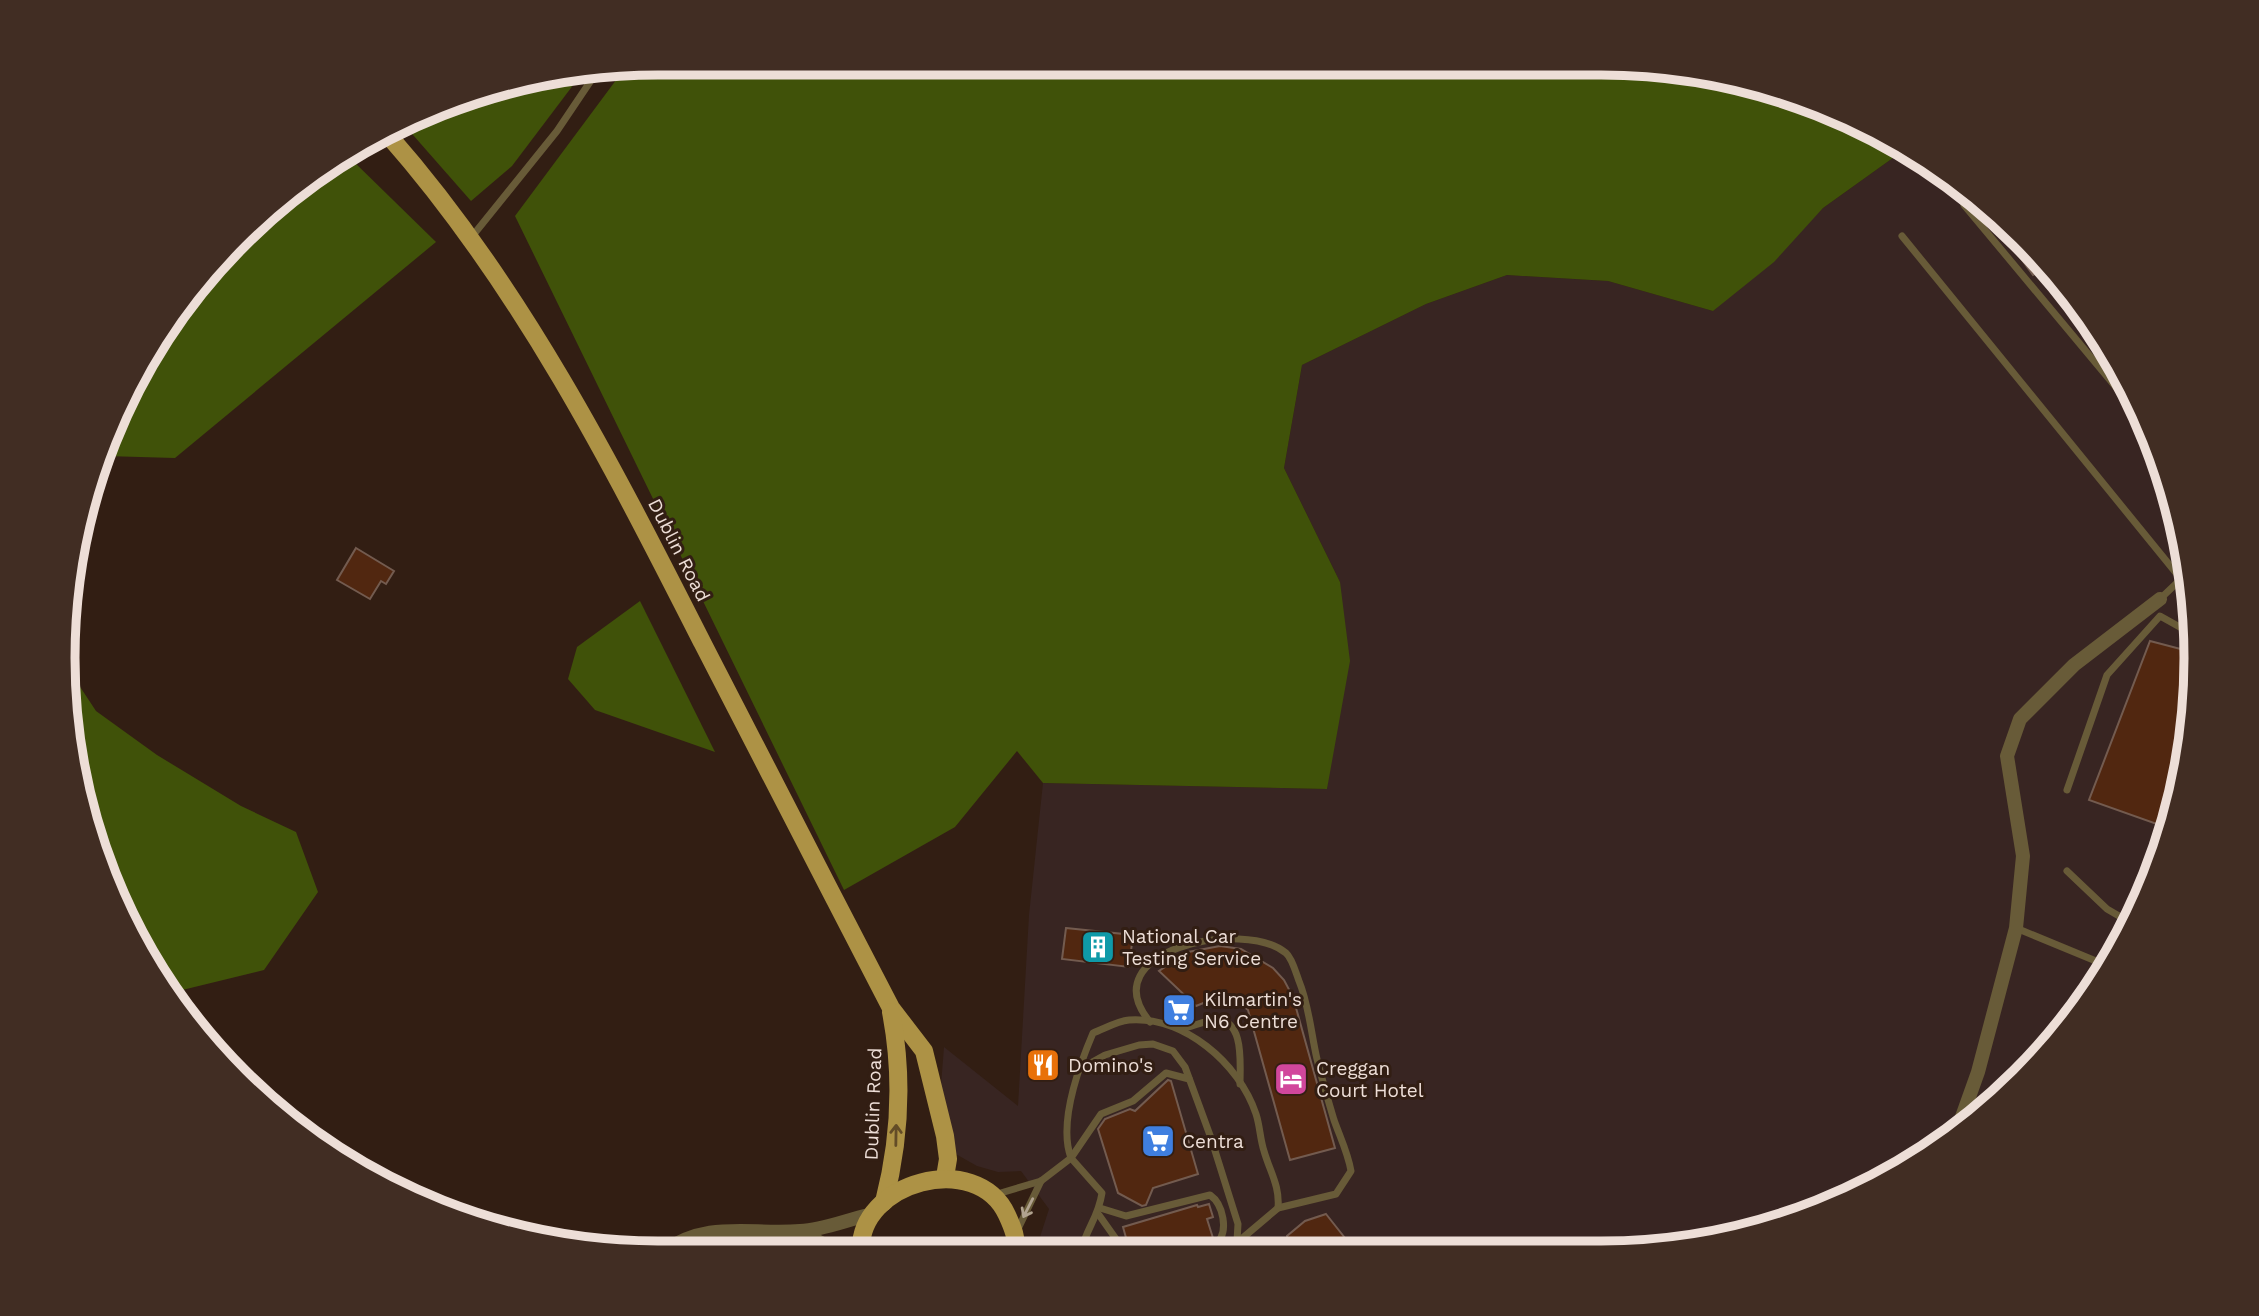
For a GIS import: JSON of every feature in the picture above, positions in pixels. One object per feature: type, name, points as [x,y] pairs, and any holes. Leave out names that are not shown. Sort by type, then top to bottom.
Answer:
[{"type":"main road","name":"Dublin Road","points":[[392,139],[425,177],[542,343],[638,516],[891,1008],[924,1051],[948,1158],[945,1177]]},
{"type":"main road","name":"Dublin Road","points":[[884,1202],[896,1147],[900,1060],[891,1008]]},
{"type":"main road","points":[[863,1241],[869,1215],[884,1202],[907,1189],[945,1177],[970,1180],[994,1195],[1005,1210],[1014,1241]]},
{"type":"street","points":[[1963,1114],[1978,1072],[2016,928],[2023,856],[2007,755],[2020,719],[2074,665],[2160,599]]},
{"type":"street","points":[[678,1241],[694,1235],[739,1231],[799,1231],[869,1215]]},
{"type":"street","points":[[799,1231],[822,1241]]},
{"type":"lane","points":[[469,240],[557,131],[592,79]]},
{"type":"lane","points":[[1966,204],[2120,393]]},
{"type":"lane","points":[[1902,236],[2177,568]]},
{"type":"lane","points":[[2160,599],[2179,582]]},
{"type":"lane","points":[[2067,790],[2107,675],[2160,616],[2183,629]]},
{"type":"lane","points":[[2067,870],[2107,909],[2123,918]]},
{"type":"lane","points":[[2016,928],[2099,961]]},
{"type":"lane","points":[[1150,1022],[1137,1006],[1136,982],[1150,959],[1174,949],[1238,937],[1271,945],[1288,954],[1303,989],[1317,1058],[1351,1171],[1336,1194],[1278,1208],[1237,1241]]},
{"type":"lane","points":[[1083,1241],[1099,1212],[1102,1193],[1071,1158],[1068,1147],[1077,1070],[1093,1034],[1127,1020],[1162,1023],[1178,1029],[1191,1035],[1219,1057],[1240,1085],[1255,1112],[1264,1150],[1279,1190],[1278,1208]]},
{"type":"lane","points":[[1178,1029],[1212,1020],[1226,1022],[1236,1031],[1240,1085]]},
{"type":"lane","points":[[1077,1070],[1105,1055],[1139,1045],[1153,1044],[1173,1051],[1189,1079],[1238,1224],[1237,1241]]},
{"type":"lane","points":[[994,1195],[1041,1181],[1071,1158],[1101,1114],[1133,1101],[1166,1073],[1189,1079]]},
{"type":"lane","points":[[1016,1241],[1041,1181]]},
{"type":"lane","points":[[1099,1212],[1126,1216],[1210,1195],[1217,1200],[1222,1214],[1223,1232],[1218,1241]]},
{"type":"lane","points":[[1099,1212],[1116,1241]]},
{"type":"shaded area","points":[[1896,156],[1925,173],[1985,220],[2039,274],[2086,334],[2124,400],[2153,471],[2164,507],[2173,544],[2183,620],[2183,696],[2173,772],[2153,845],[2124,916],[2086,982],[2063,1013],[2013,1070],[1985,1096],[1925,1143],[1859,1181],[1824,1196],[1788,1210],[1715,1230],[1639,1240],[1601,1241],[1041,1241],[1049,1209],[1021,1171],[998,1172],[977,1166],[954,1153],[941,1085],[944,1047],[1018,1106],[1029,915],[1043,783],[1327,789],[1340,582],[1284,468],[1302,365],[1426,304],[1507,275],[1608,281],[1713,311],[1823,208]]},
{"type":"green space","points":[[620,76],[1639,76],[1715,86],[1788,106],[1859,135],[1896,156],[1823,208],[1774,262],[1713,311],[1608,281],[1507,275],[1426,304],[1302,365],[1284,468],[1340,582],[1350,661],[1327,789],[1043,783],[1017,751],[955,827],[844,890],[515,216]]},
{"type":"green space","points":[[576,81],[512,166],[471,201],[409,131],[471,106],[507,95]]},
{"type":"green space","points":[[353,161],[436,242],[175,458],[112,456],[135,400],[153,367],[196,303],[246,246],[303,196]]},
{"type":"green space","points":[[640,601],[715,752],[595,710],[568,679],[577,647]]},
{"type":"green space","points":[[76,680],[96,711],[157,755],[241,806],[296,832],[318,892],[264,970],[179,991],[173,982],[135,916],[106,845],[86,772]]},
{"type":"building","points":[[2010,243],[2038,273],[2033,275]]},
{"type":"building","points":[[356,548],[394,571],[386,584],[381,581],[370,599],[337,580]]},
{"type":"building","points":[[2150,641],[2184,650],[2179,734],[2173,772],[2159,825],[2089,800]]},
{"type":"building","name":"National Car Testing Service","points":[[1066,928],[1133,935],[1129,967],[1062,959]]},
{"type":"building","name":"Creggan Court Hotel","points":[[1220,946],[1241,949],[1273,968],[1284,980],[1293,997],[1335,1148],[1290,1160],[1248,1010],[1236,1000],[1218,997],[1196,1006],[1159,971],[1188,952]]},
{"type":"building","points":[[1168,1080],[1171,1081],[1198,1174],[1153,1188],[1146,1205],[1142,1206],[1118,1193],[1098,1129],[1105,1119],[1130,1109],[1135,1111]]},
{"type":"building","points":[[1209,1204],[1213,1217],[1207,1219],[1213,1238],[1210,1240],[1127,1241],[1123,1227],[1197,1205]]},
{"type":"building","points":[[1326,1214],[1347,1241],[1287,1241],[1287,1236],[1305,1221]]},
{"type":"place","name":"National Car Testing Service","points":[[1098,947]]},
{"type":"place","name":"Kilmartin's N6 Centre","points":[[1179,1010]]},
{"type":"place","name":"Domino's","points":[[1043,1065]]},
{"type":"place","name":"Creggan Court Hotel","points":[[1291,1079]]},
{"type":"place","name":"Centra","points":[[1158,1141]]}]
